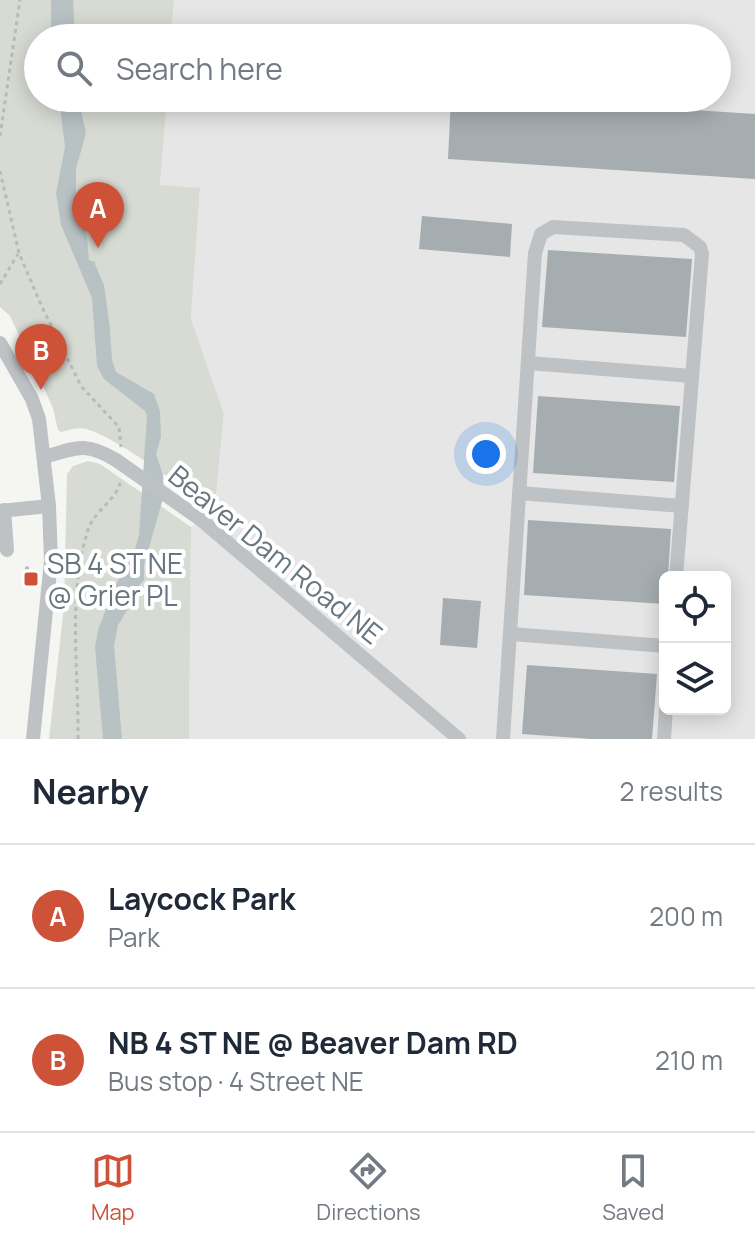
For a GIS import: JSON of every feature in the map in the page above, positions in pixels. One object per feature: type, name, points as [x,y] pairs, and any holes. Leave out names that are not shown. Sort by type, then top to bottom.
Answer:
[{"type":"street","points":[[503,739],[535,253],[537,239],[553,227],[684,235],[697,242],[702,254],[677,571]]},
{"type":"street","points":[[0,343],[32,399],[39,419],[45,457],[50,586],[33,739]]},
{"type":"street","points":[[528,363],[692,376]]},
{"type":"street","name":"Beaver Dam Road NE","points":[[45,457],[86,446],[116,460],[200,519],[459,739]]},
{"type":"street","points":[[519,493],[682,506]]},
{"type":"street","points":[[7,550],[2,511],[49,506]]},
{"type":"street","points":[[511,634],[659,646]]},
{"type":"street","points":[[664,739],[666,715]]},
{"type":"path","points":[[0,136],[20,0]]},
{"type":"path","points":[[0,284],[19,253]]},
{"type":"path","points":[[25,568],[32,568]]},
{"type":"shaded area","points":[[0,0],[174,0],[172,24],[24,24],[24,112],[166,112],[160,185],[200,188],[191,319],[224,414],[214,513],[171,479],[115,442],[86,429],[58,430],[53,408],[10,316],[0,307]]},
{"type":"shaded area","points":[[51,0],[73,0],[74,24],[51,24]]},
{"type":"shaded area","points":[[174,0],[755,0],[755,739],[189,739],[191,527],[214,513],[224,414],[191,319],[200,189],[160,186],[166,112],[731,112],[731,24],[172,24]]},
{"type":"shaded area","points":[[61,112],[81,112],[86,133],[76,169],[76,198],[87,238],[89,260],[95,262],[96,252],[95,264],[104,285],[112,360],[116,372],[154,394],[160,411],[161,437],[156,454],[163,475],[164,495],[144,565],[144,580],[136,589],[133,601],[118,625],[114,646],[122,739],[103,739],[95,647],[98,630],[115,586],[133,555],[139,535],[147,416],[145,411],[104,379],[97,366],[92,298],[61,225],[56,193],[65,147]]},
{"type":"shaded area","points":[[88,461],[100,464],[191,527],[189,739],[49,739],[64,607],[67,474],[73,466]]},
{"type":"building","points":[[450,112],[755,114],[755,179],[448,159]]},
{"type":"building","points":[[422,216],[512,224],[510,257],[419,249]]},
{"type":"building","points":[[548,250],[692,259],[686,337],[542,327]]},
{"type":"building","points":[[538,396],[680,406],[674,482],[533,473]]},
{"type":"building","points":[[528,520],[671,529],[668,571],[659,571],[659,604],[524,595]]},
{"type":"building","points":[[443,598],[481,601],[477,648],[440,645]]},
{"type":"building","points":[[527,665],[657,674],[652,739],[522,734]]},
{"type":"place","name":"Laycock Park","points":[[98,248]]},
{"type":"place","name":"NB 4 ST NE @ Beaver Dam RD","points":[[41,390]]},
{"type":"place","name":"SB 4 ST NE @ Grier PL","points":[[31,579]]}]
